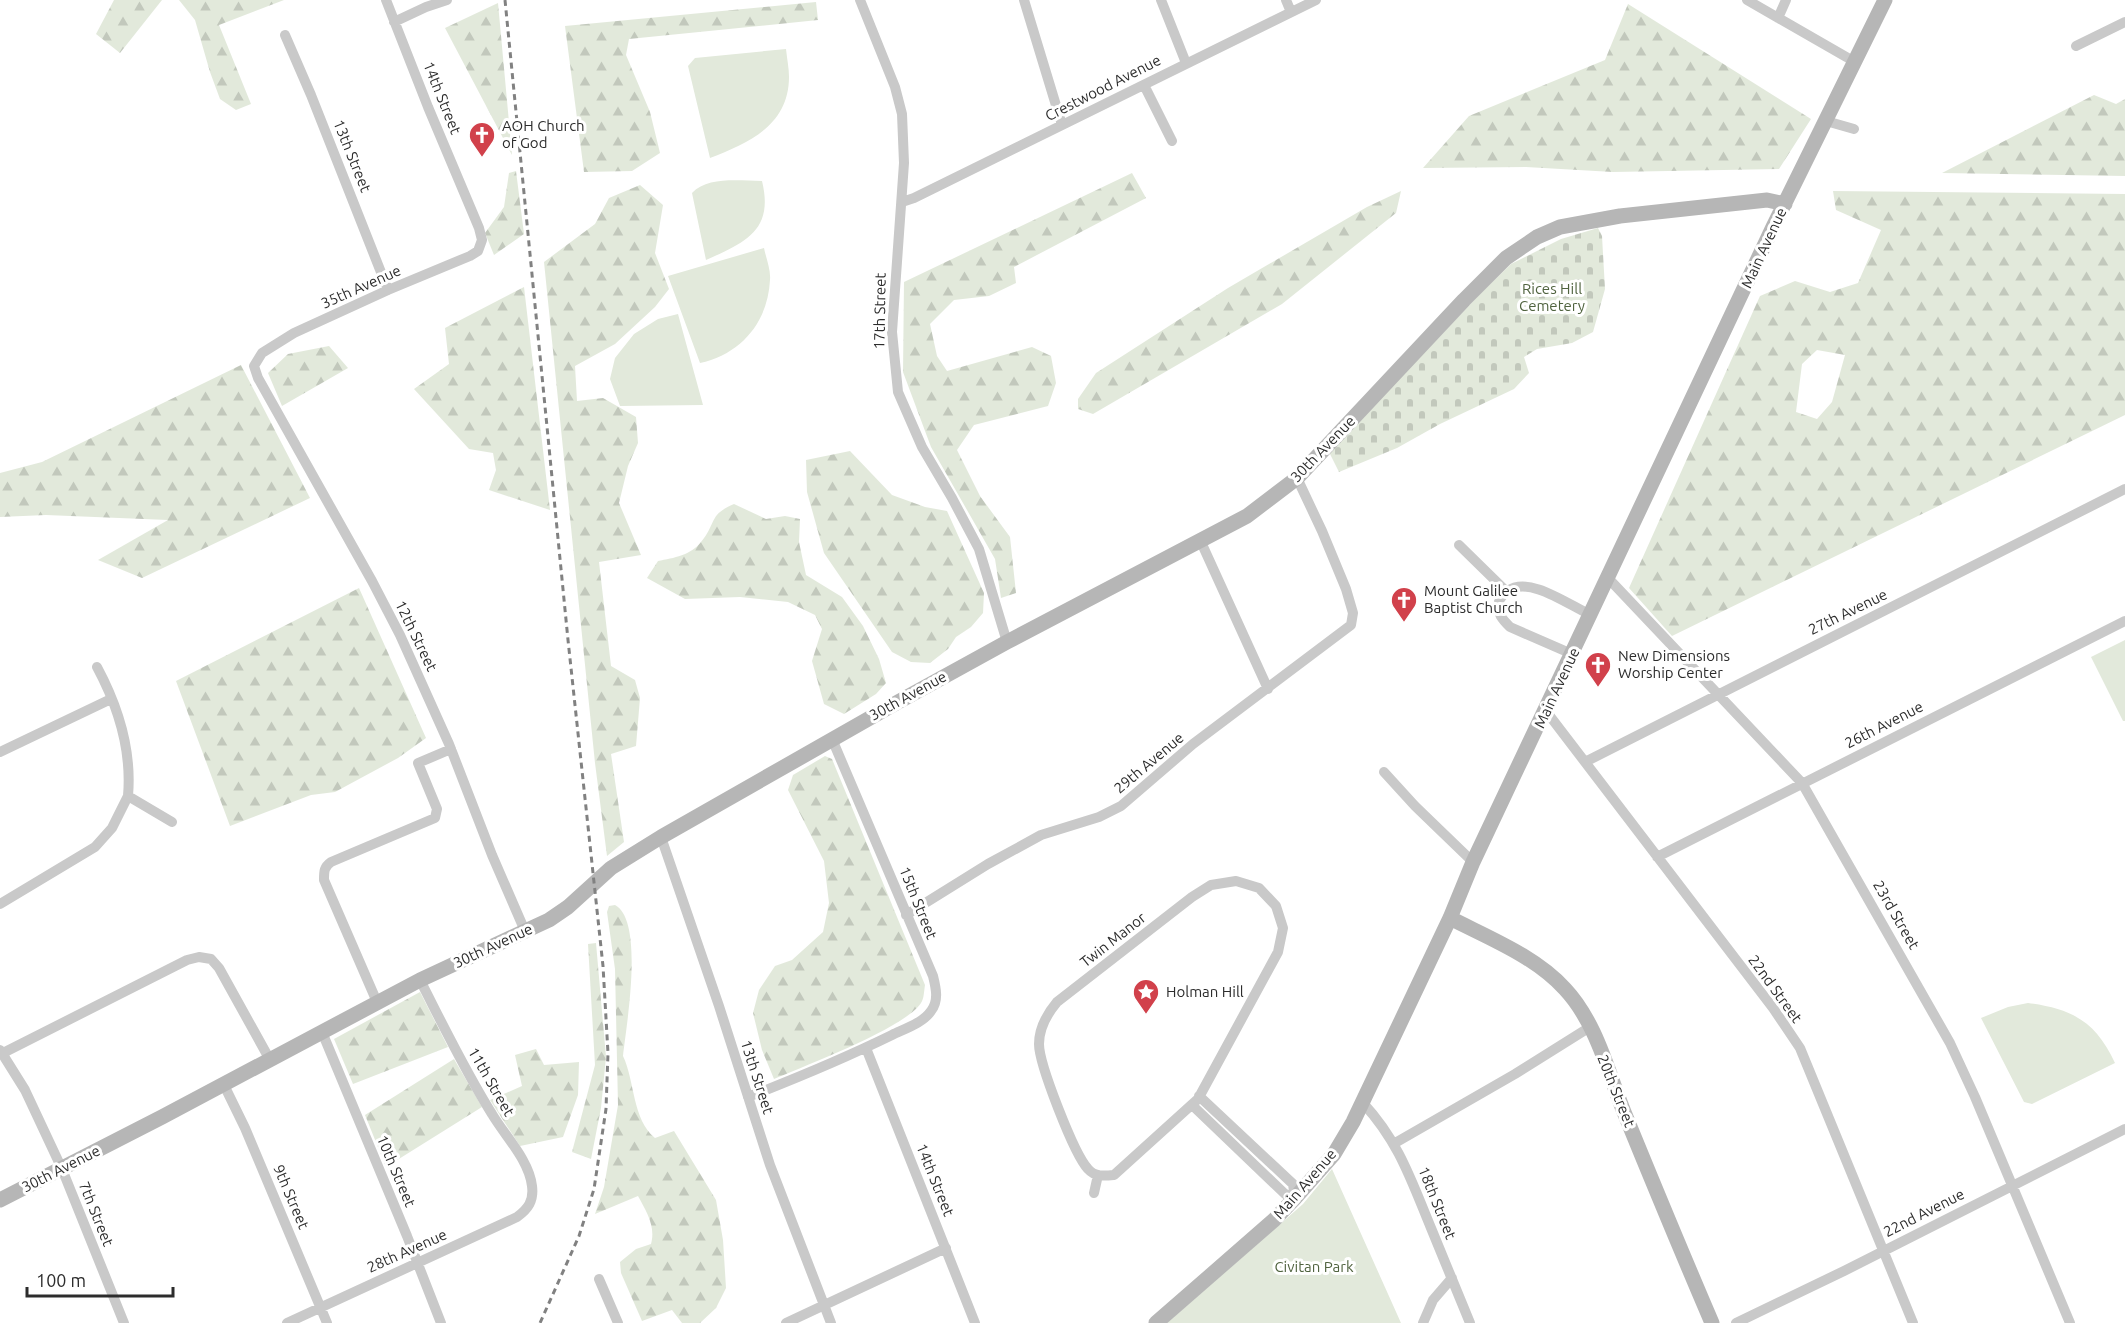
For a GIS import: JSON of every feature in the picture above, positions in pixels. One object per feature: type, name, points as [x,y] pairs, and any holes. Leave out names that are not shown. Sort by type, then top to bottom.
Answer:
[{"type":"street","name":"14th Street","points":[[386,0],[475,217],[482,240]]},
{"type":"street","points":[[394,22],[447,0]]},
{"type":"street","name":"17th Street","points":[[860,0],[899,99],[902,114],[904,163],[892,332],[898,392],[922,447],[979,549],[1007,642]]},
{"type":"street","points":[[1024,0],[1062,125]]},
{"type":"street","points":[[1161,0],[1186,63]]},
{"type":"street","points":[[1286,0],[1291,12]]},
{"type":"street","name":"Crestwood Avenue","points":[[902,202],[1316,0]]},
{"type":"street","points":[[1747,0],[1855,62]]},
{"type":"street","points":[[1778,18],[1786,0]]},
{"type":"street","name":"Main Avenue","points":[[1156,1323],[1274,1220],[1295,1198],[1334,1154],[1363,1103],[1450,918],[1473,862],[1785,204],[1885,0]]},
{"type":"street","points":[[2076,46],[2125,22]]},
{"type":"street","name":"13th Street","points":[[285,35],[311,95],[387,290]]},
{"type":"street","points":[[1144,85],[1172,141]]},
{"type":"street","points":[[1826,121],[1854,129]]},
{"type":"street","name":"30th Avenue","points":[[0,1200],[225,1085],[420,980],[549,920],[567,908],[611,868],[661,837],[1007,642],[1247,516],[1297,478],[1464,300],[1506,258],[1537,237],[1560,227],[1620,216],[1767,200],[1785,204]]},
{"type":"street","name":"35th Avenue","points":[[254,366],[262,353],[294,333],[387,290],[470,256],[478,250],[482,240]]},
{"type":"street","name":"12th Street","points":[[254,366],[258,378],[400,634],[451,749],[492,855],[525,931]]},
{"type":"street","name":"29th Avenue","points":[[906,915],[988,864],[1041,835],[1100,817],[1121,806],[1193,744],[1351,625],[1353,613],[1345,587],[1297,478]]},
{"type":"street","name":"27th Avenue","points":[[1585,762],[2125,489]]},
{"type":"street","points":[[1201,542],[1268,689]]},
{"type":"street","points":[[1459,544],[1507,592]]},
{"type":"street","name":"23rd Street","points":[[1608,578],[1802,783],[1950,1043],[2070,1323]]},
{"type":"street","points":[[1572,654],[1510,627],[1499,613],[1498,603],[1502,596],[1512,588],[1522,585],[1534,587],[1591,615]]},
{"type":"street","name":"26th Avenue","points":[[1657,857],[2125,621]]},
{"type":"street","points":[[0,904],[95,848],[112,828],[128,796],[129,764],[126,744],[111,699],[97,667]]},
{"type":"street","points":[[0,752],[111,699]]},
{"type":"street","name":"22nd Street","points":[[1546,711],[1773,1008],[1800,1048],[1912,1323]]},
{"type":"street","name":"15th Street","points":[[832,739],[933,976],[936,988],[936,1001],[931,1013],[913,1025],[866,1048]]},
{"type":"street","points":[[377,1002],[324,880],[324,871],[331,862],[435,818],[437,809],[418,763],[451,749]]},
{"type":"street","points":[[1384,772],[1415,806],[1473,862]]},
{"type":"street","points":[[128,796],[172,822]]},
{"type":"street","name":"13th Street","points":[[661,837],[770,1166],[831,1323]]},
{"type":"street","name":"Twin Manor","points":[[1236,881],[1259,888],[1276,906],[1283,928],[1278,952],[1196,1101],[1114,1175],[1098,1175],[1090,1171],[1076,1149],[1043,1067],[1039,1043],[1044,1019],[1057,1002],[1192,897],[1211,885],[1236,881]]},
{"type":"street","name":"20th Street","points":[[1450,918],[1539,967],[1566,990],[1580,1009],[1590,1027],[1712,1323]]},
{"type":"street","points":[[2,1051],[186,960],[199,957],[211,959],[219,968],[270,1060]]},
{"type":"street","name":"11th Street","points":[[420,980],[462,1064],[525,1166],[532,1187],[532,1198]]},
{"type":"street","points":[[1395,1143],[1515,1074],[1590,1027]]},
{"type":"street","name":"10th Street","points":[[322,1032],[441,1323]]},
{"type":"street","name":"14th Street","points":[[866,1048],[975,1323]]},
{"type":"street","points":[[748,1097],[866,1048]]},
{"type":"street","name":"7th Street","points":[[2,1051],[25,1090],[62,1169],[124,1323]]},
{"type":"street","name":"9th Street","points":[[225,1085],[327,1323]]},
{"type":"street","points":[[1196,1101],[1293,1184],[1295,1198]]},
{"type":"street","name":"18th Street","points":[[1363,1103],[1383,1125],[1395,1143],[1470,1323]]},
{"type":"street","name":"22nd Avenue","points":[[1736,1323],[2125,1129]]},
{"type":"street","points":[[1094,1193],[1098,1175]]},
{"type":"street","name":"28th Avenue","points":[[287,1323],[517,1217],[527,1210],[532,1198]]},
{"type":"street","points":[[786,1323],[946,1248]]},
{"type":"street","points":[[1423,1323],[1433,1300],[1452,1278]]},
{"type":"street","points":[[599,1279],[618,1323]]},
{"type":"green space","points":[[114,0],[162,0],[120,53],[96,34]]},
{"type":"green space","points":[[179,0],[284,0],[219,25],[251,104],[236,110],[220,99],[195,20]]},
{"type":"green space","points":[[816,2],[818,20],[629,39],[626,55],[650,112],[660,153],[632,171],[584,172],[565,26]]},
{"type":"green space","points":[[498,3],[512,155],[445,28]]},
{"type":"green space","points":[[1628,4],[1811,119],[1779,169],[1613,172],[1526,167],[1423,168],[1469,116],[1605,60]]},
{"type":"green space","points":[[786,49],[789,74],[787,94],[774,120],[764,130],[739,146],[710,158],[688,66],[695,58]]},
{"type":"green space","points":[[2094,95],[2116,104],[2125,99],[2125,176],[1942,173]]},
{"type":"green space","points":[[516,171],[524,234],[494,255],[485,233],[504,207],[509,173]]},
{"type":"green space","points":[[1132,173],[1146,198],[1014,267],[1016,283],[989,296],[954,300],[930,324],[937,356],[947,371],[1032,347],[1051,356],[1056,383],[1048,406],[974,425],[957,450],[980,496],[1010,537],[1016,593],[1001,598],[995,559],[931,447],[903,372],[904,282]]},
{"type":"green space","points":[[762,181],[765,198],[764,211],[754,232],[733,247],[706,260],[692,193],[715,182]]},
{"type":"green space","points":[[640,185],[663,205],[655,253],[669,289],[655,307],[615,344],[575,366],[577,401],[603,398],[636,417],[638,443],[628,466],[619,503],[641,555],[599,562],[611,666],[635,680],[640,698],[636,746],[611,754],[624,842],[607,856],[595,763],[544,262],[595,224],[609,198]]},
{"type":"green space","points":[[1401,191],[1396,213],[1282,304],[1093,414],[1078,409],[1078,399],[1096,373],[1228,288],[1367,207]]},
{"type":"green space","points":[[1833,191],[2125,194],[2125,415],[1672,636],[1629,588],[1760,296],[1795,281],[1830,292],[1858,283],[1881,230],[1836,210]],"holes":[[[1817,350],[1845,355],[1832,402],[1817,419],[1796,412],[1802,364]]]},
{"type":"green space","name":"Rices Hill Cemetery","points":[[1598,228],[1602,236],[1605,289],[1593,332],[1572,343],[1537,349],[1524,357],[1529,373],[1514,389],[1440,424],[1397,448],[1339,472],[1329,452],[1511,264],[1561,239]]},
{"type":"green space","points":[[764,248],[770,280],[764,309],[758,322],[740,344],[715,359],[700,363],[668,276]]},
{"type":"green space","points":[[524,287],[550,510],[489,490],[496,470],[493,453],[469,449],[414,389],[449,364],[445,328]]},
{"type":"green space","points":[[678,314],[703,405],[620,406],[610,379],[615,358],[634,334],[658,319]]},
{"type":"green space","points":[[329,346],[348,368],[282,406],[268,373],[288,354]]},
{"type":"green space","points":[[241,365],[310,498],[142,578],[98,560],[168,520],[46,515],[0,517],[0,473],[42,462]]},
{"type":"green space","points":[[850,451],[892,495],[925,507],[947,511],[984,593],[983,613],[971,627],[956,637],[948,649],[930,663],[911,662],[892,652],[824,553],[807,492],[806,460]]},
{"type":"green space","points":[[734,504],[766,519],[785,516],[800,519],[799,542],[806,575],[842,597],[863,626],[879,659],[886,683],[876,694],[844,714],[824,704],[812,661],[822,629],[815,615],[788,602],[740,597],[685,599],[647,578],[658,561],[682,555],[697,546],[716,516]]},
{"type":"green space","points":[[359,588],[426,738],[398,758],[335,792],[311,795],[230,826],[176,681]]},
{"type":"green space","points":[[2125,640],[2125,721],[2123,721],[2091,657]]},
{"type":"green space","points":[[825,756],[832,759],[925,985],[924,995],[921,1003],[896,1024],[774,1079],[762,1050],[753,1013],[759,990],[775,966],[792,960],[823,932],[829,903],[824,861],[788,790],[793,775]]},
{"type":"green space","points":[[615,905],[624,915],[632,952],[630,1000],[623,1056],[638,1110],[642,1121],[655,1138],[674,1131],[716,1200],[723,1240],[726,1288],[716,1308],[700,1323],[682,1323],[672,1310],[642,1321],[621,1273],[620,1262],[636,1249],[651,1244],[651,1225],[638,1196],[595,1214],[604,1187],[618,1105],[615,969],[607,912],[609,906]]},
{"type":"green space","points":[[596,943],[606,1057],[601,1108],[591,1159],[572,1152],[595,1065],[588,944]]},
{"type":"green space","points":[[420,992],[448,1047],[353,1084],[334,1039]]},
{"type":"green space","points":[[2028,1003],[2058,1009],[2081,1020],[2100,1037],[2115,1063],[2032,1104],[2024,1102],[1981,1018],[2008,1007]]},
{"type":"green space","points":[[536,1049],[544,1065],[579,1062],[578,1095],[563,1137],[520,1146],[490,1100],[522,1086],[515,1055]]},
{"type":"green space","points":[[454,1059],[482,1107],[386,1167],[365,1115]]},
{"type":"green space","name":"Civitan Park","points":[[1332,1169],[1401,1323],[1167,1323],[1303,1204]]},
{"type":"railway","points":[[505,0],[568,640],[603,966],[608,1053],[606,1109],[594,1189],[579,1236],[540,1323]]},
{"type":"place","name":"AOH Church of God","points":[[482,158]]},
{"type":"place","name":"Mount Galilee Baptist Church","points":[[1404,623]]},
{"type":"place","name":"New Dimensions Worship Center","points":[[1598,688]]},
{"type":"place","name":"Holman Hill","points":[[1146,1015]]}]
